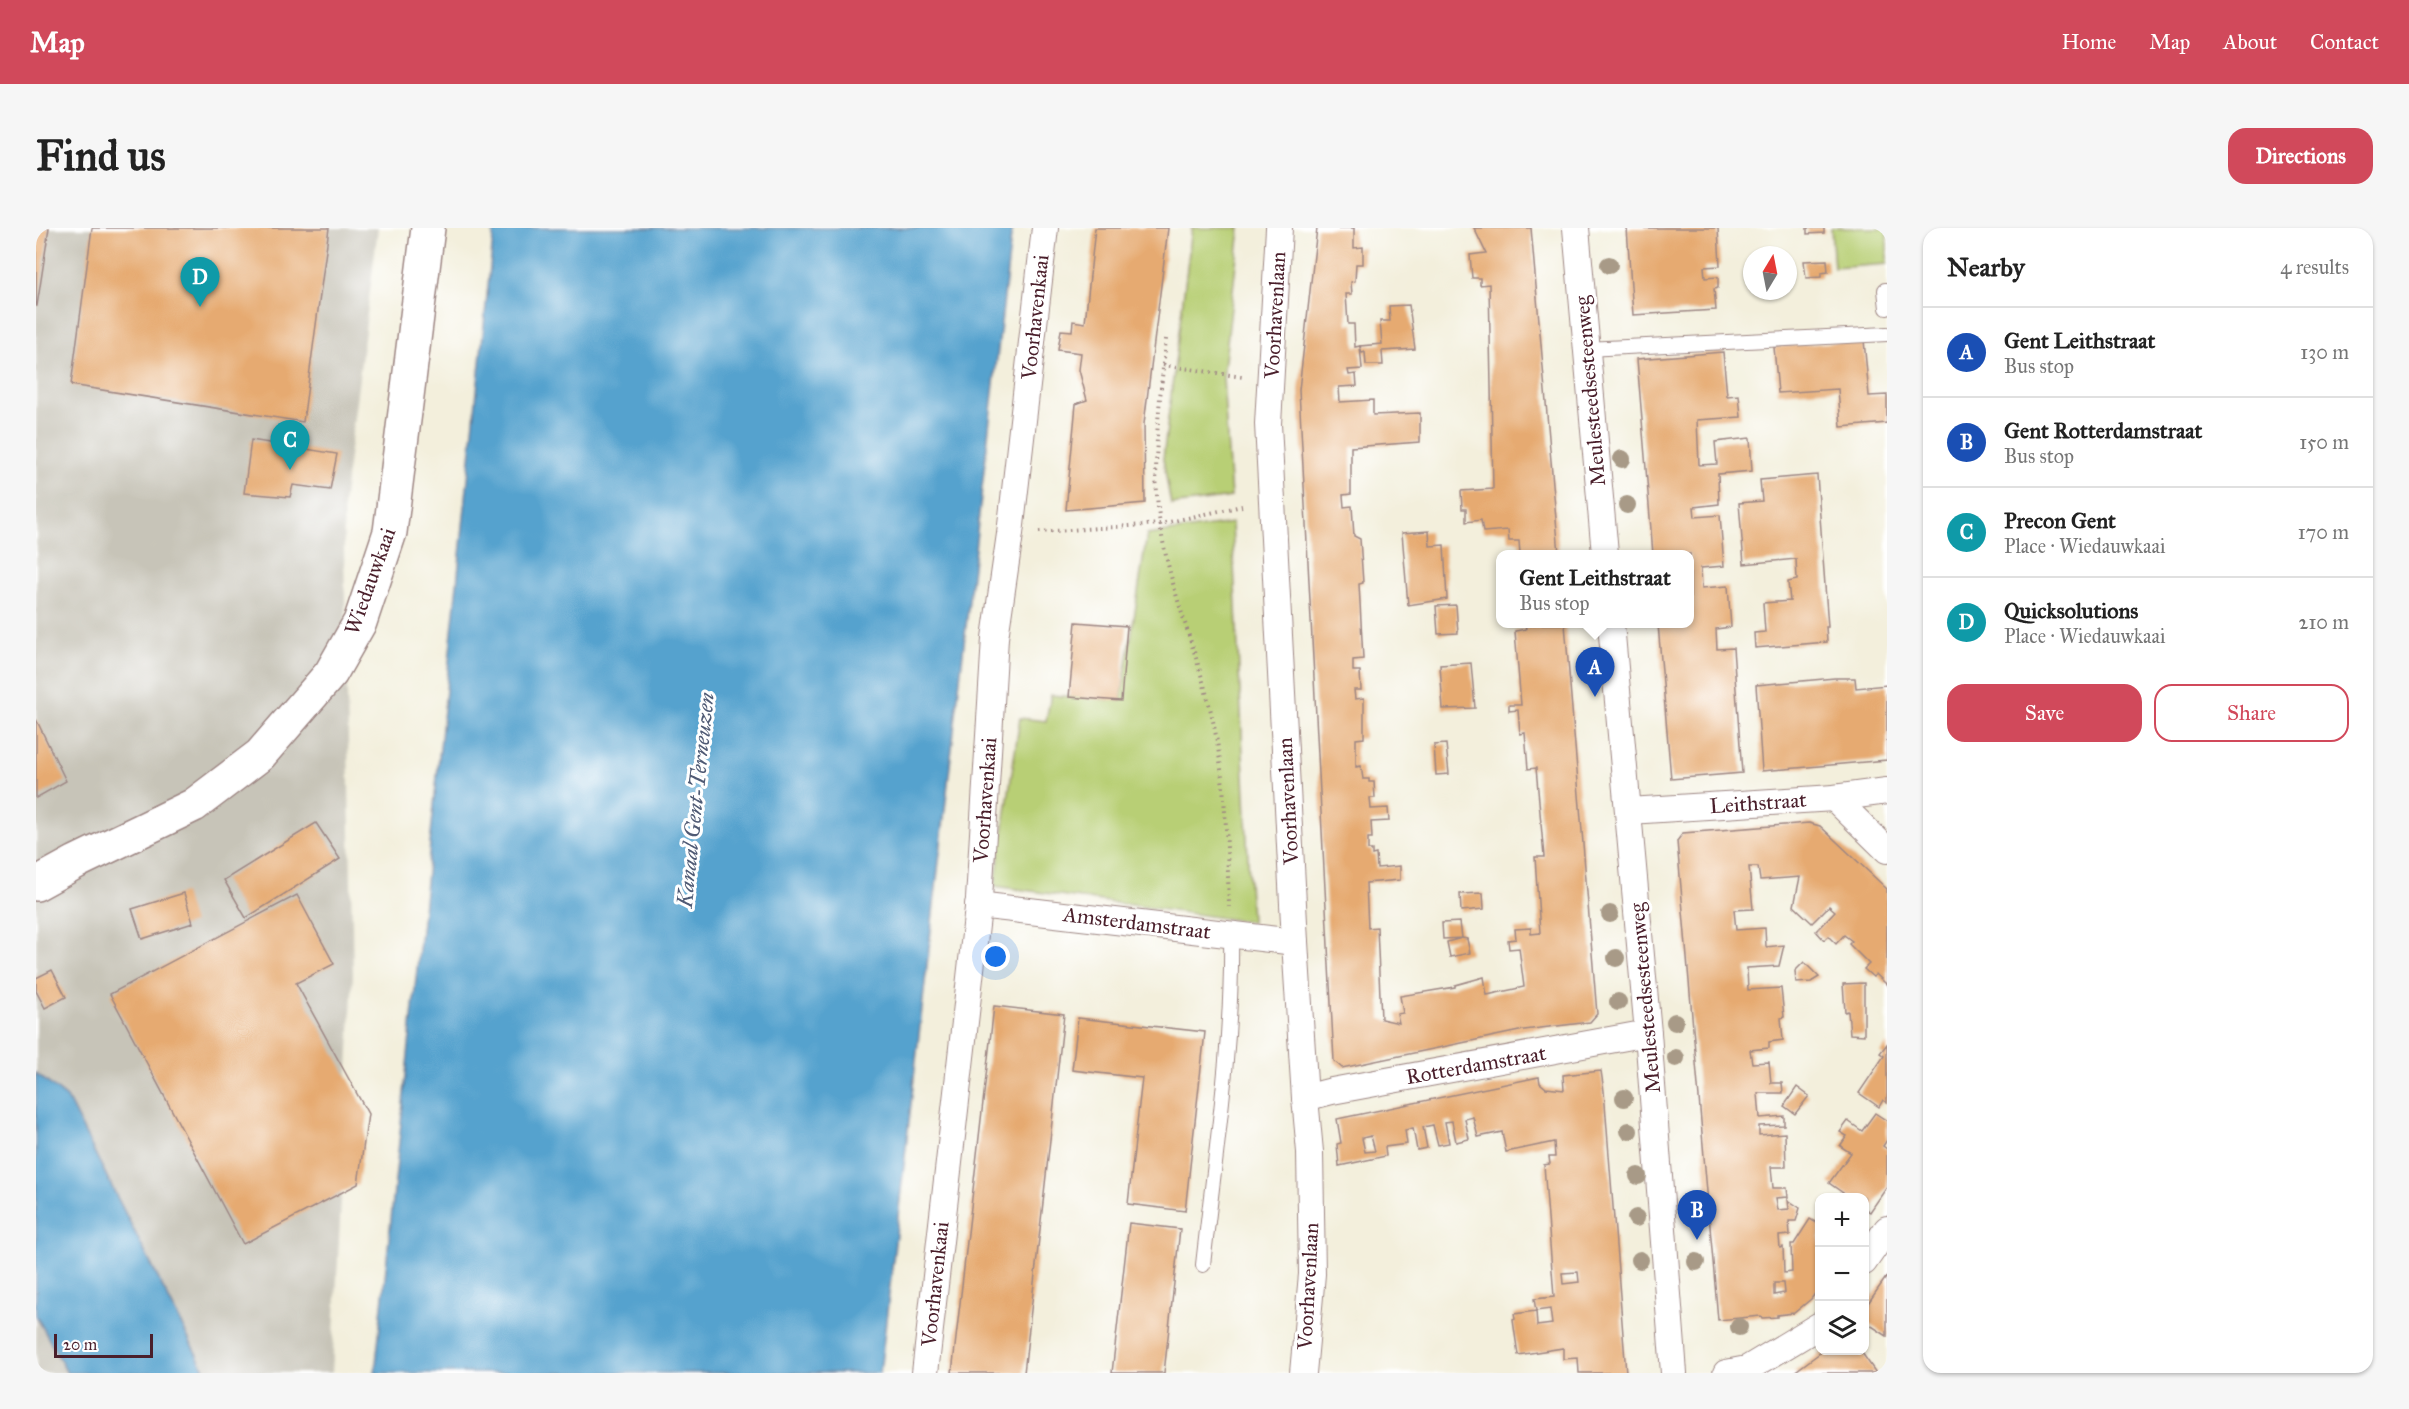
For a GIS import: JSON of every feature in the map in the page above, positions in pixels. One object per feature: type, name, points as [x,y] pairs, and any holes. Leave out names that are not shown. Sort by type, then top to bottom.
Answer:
[{"type":"main road","name":"Wiedauwkaai","points":[[36,884],[194,805],[260,755],[331,673],[360,622],[390,532],[428,228]]},
{"type":"street","name":"Voorhavenkaai","points":[[925,1373],[978,905],[995,638],[1010,534],[1045,228]]},
{"type":"street","name":"Voorhavenlaan","points":[[1280,228],[1268,424],[1295,942],[1310,1152],[1312,1274],[1303,1373]]},
{"type":"street","name":"Meulesteedsesteenweg","points":[[1576,228],[1605,550]]},
{"type":"street","name":"Meulesteedsesteenweg","points":[[1611,628],[1648,1033],[1674,1373]]},
{"type":"street","name":"Leithstraat","points":[[1629,811],[1834,798],[1887,792]]},
{"type":"street","points":[[1834,798],[1887,850]]},
{"type":"street","name":"Amsterdamstraat","points":[[978,905],[1295,942]]},
{"type":"street","name":"Rotterdamstraat","points":[[1305,1098],[1648,1033]]},
{"type":"street","points":[[1869,1255],[1887,1229]]},
{"type":"street","points":[[1726,1373],[1747,1369],[1815,1328]]},
{"type":"lane","points":[[1887,290],[1885,290],[1887,308]]},
{"type":"lane","points":[[1586,349],[1887,334]]},
{"type":"lane","points":[[1203,1265],[1228,1031],[1232,973],[1230,934]]},
{"type":"path","points":[[1166,339],[1156,449],[1160,524],[1167,559],[1207,699],[1219,757],[1230,934]]},
{"type":"path","points":[[1163,365],[1271,381]]},
{"type":"path","points":[[1010,534],[1160,524],[1272,500]]},
{"type":"shaded area","points":[[36,228],[378,228],[343,504],[353,974],[332,1373],[36,1373]]},
{"type":"green space","points":[[1192,228],[1240,228],[1223,378],[1231,497],[1171,505],[1163,459]]},
{"type":"green space","points":[[1831,228],[1887,228],[1887,264],[1834,268]]},
{"type":"green space","points":[[1232,523],[1251,922],[995,886],[1020,718],[1046,721],[1051,695],[1121,701],[1147,535]]},
{"type":"water","name":"Kanaal Gent-Terneuzen","points":[[494,228],[1012,228],[880,1373],[375,1373]]},
{"type":"water","points":[[36,1073],[67,1098],[206,1373],[67,1373],[36,1315]]},
{"type":"building","points":[[36,228],[49,228],[37,306],[36,306]]},
{"type":"building","points":[[92,228],[329,228],[303,422],[71,385]]},
{"type":"building","points":[[1095,228],[1168,228],[1144,424],[1145,503],[1066,510],[1076,404],[1087,400],[1079,370],[1081,353],[1058,350],[1061,330],[1072,331],[1073,321],[1085,323]]},
{"type":"building","points":[[1317,228],[1354,228],[1354,248],[1363,247],[1363,264],[1356,264],[1355,281],[1351,282],[1352,294],[1346,294],[1348,324],[1354,324],[1355,347],[1360,346],[1362,369],[1348,370],[1349,375],[1356,374],[1357,386],[1339,387],[1340,402],[1373,400],[1373,415],[1420,413],[1420,442],[1351,447],[1351,494],[1343,495],[1344,507],[1352,506],[1354,536],[1360,539],[1363,583],[1359,584],[1363,659],[1353,660],[1353,671],[1360,671],[1361,690],[1354,690],[1355,699],[1364,698],[1364,738],[1356,739],[1356,767],[1361,766],[1363,779],[1374,782],[1375,798],[1370,798],[1371,809],[1388,808],[1389,821],[1371,822],[1372,838],[1368,838],[1368,850],[1372,850],[1372,855],[1376,854],[1377,868],[1400,866],[1400,880],[1366,883],[1368,928],[1377,927],[1381,1019],[1399,1023],[1397,1014],[1403,1013],[1400,996],[1455,987],[1455,985],[1484,977],[1487,995],[1524,987],[1519,948],[1509,949],[1508,940],[1516,939],[1515,929],[1531,928],[1531,934],[1540,933],[1535,857],[1544,857],[1536,768],[1528,769],[1525,733],[1520,734],[1518,710],[1509,711],[1509,705],[1521,705],[1515,631],[1526,628],[1565,628],[1597,1014],[1590,1022],[1524,1030],[1342,1068],[1334,1061],[1299,390]]},
{"type":"building","points":[[1474,228],[1531,228],[1559,550],[1520,550],[1519,541],[1509,541],[1508,530],[1483,532],[1481,520],[1466,522],[1466,509],[1462,509],[1461,491],[1493,489],[1489,284],[1480,285],[1480,278],[1472,278],[1470,255],[1486,253]]},
{"type":"building","points":[[1627,228],[1718,228],[1720,266],[1704,267],[1705,278],[1718,277],[1718,288],[1714,289],[1716,310],[1633,315]]},
{"type":"building","points":[[1807,228],[1824,228],[1824,233],[1807,234]]},
{"type":"building","points":[[1827,260],[1828,272],[1821,273],[1821,277],[1806,278],[1804,261]]},
{"type":"building","points":[[1409,305],[1415,349],[1382,351],[1383,365],[1366,365],[1365,352],[1362,353],[1360,346],[1382,344],[1380,321],[1390,321],[1389,306]]},
{"type":"building","points":[[1864,340],[1869,396],[1887,395],[1887,423],[1841,427],[1838,389],[1778,393],[1774,347]]},
{"type":"building","points":[[1723,352],[1727,396],[1739,395],[1741,417],[1697,420],[1699,465],[1717,464],[1715,442],[1750,438],[1752,471],[1718,474],[1719,504],[1694,507],[1695,517],[1720,515],[1724,566],[1701,568],[1702,588],[1728,586],[1731,627],[1716,629],[1717,649],[1733,648],[1742,773],[1671,779],[1658,628],[1694,628],[1694,550],[1653,550],[1637,359]]},
{"type":"building","points":[[251,440],[337,454],[330,490],[293,485],[290,497],[244,493]]},
{"type":"building","points":[[1817,475],[1828,627],[1826,627],[1827,642],[1755,648],[1754,633],[1765,632],[1763,603],[1790,601],[1788,582],[1797,580],[1796,559],[1744,564],[1739,503],[1762,501],[1760,480]]},
{"type":"building","points":[[1429,531],[1430,546],[1444,545],[1447,599],[1408,605],[1402,533]]},
{"type":"building","points":[[1456,605],[1458,633],[1438,634],[1436,606]]},
{"type":"building","points":[[1076,622],[1127,626],[1121,701],[1069,697]]},
{"type":"building","points":[[1471,663],[1475,708],[1443,709],[1440,665]]},
{"type":"building","points":[[1855,678],[1856,688],[1887,685],[1887,760],[1762,771],[1756,685]]},
{"type":"building","points":[[36,719],[66,781],[36,798]]},
{"type":"building","points":[[1446,744],[1449,774],[1436,775],[1434,745]]},
{"type":"building","points":[[316,823],[340,859],[246,918],[224,880]]},
{"type":"building","points":[[1809,823],[1820,826],[1887,889],[1887,985],[1876,974],[1873,977],[1864,969],[1869,964],[1849,944],[1852,941],[1844,935],[1836,944],[1828,936],[1824,940],[1816,931],[1835,911],[1829,906],[1812,923],[1794,906],[1800,877],[1760,880],[1758,867],[1749,867],[1753,909],[1734,910],[1736,930],[1765,928],[1766,947],[1784,945],[1779,966],[1747,968],[1748,990],[1781,988],[1784,1017],[1781,1018],[1783,1040],[1769,1042],[1769,1048],[1750,1050],[1752,1063],[1769,1062],[1771,1083],[1782,1083],[1783,1093],[1758,1093],[1760,1118],[1784,1116],[1784,1125],[1759,1126],[1759,1135],[1785,1133],[1786,1167],[1771,1167],[1773,1188],[1787,1188],[1788,1197],[1776,1198],[1778,1210],[1789,1209],[1788,1200],[1800,1208],[1796,1221],[1789,1221],[1790,1235],[1779,1236],[1780,1248],[1783,1247],[1784,1273],[1792,1272],[1791,1244],[1794,1244],[1810,1219],[1815,1222],[1815,1294],[1794,1313],[1777,1315],[1777,1317],[1762,1318],[1761,1316],[1718,1320],[1677,841],[1683,833]],"holes":[[[1774,1283],[1783,1283],[1784,1293],[1774,1295]]]},
{"type":"building","points":[[184,893],[193,923],[142,939],[132,909]]},
{"type":"building","points":[[1483,893],[1484,909],[1461,911],[1460,894]]},
{"type":"building","points":[[297,895],[334,964],[296,983],[368,1114],[358,1184],[243,1244],[110,994]]},
{"type":"building","points":[[1460,922],[1462,938],[1443,939],[1442,923]]},
{"type":"building","points":[[1467,939],[1470,953],[1450,957],[1447,942]]},
{"type":"building","points":[[1804,962],[1819,977],[1811,982],[1796,983],[1795,971]]},
{"type":"building","points":[[52,970],[66,997],[45,1008],[36,991],[36,978]]},
{"type":"building","points":[[1864,983],[1864,1035],[1850,1034],[1848,1011],[1845,1012],[1843,984]]},
{"type":"building","points":[[994,1006],[1064,1014],[1024,1373],[952,1373]]},
{"type":"building","points":[[1078,1018],[1205,1032],[1185,1211],[1128,1204],[1142,1078],[1072,1070]]},
{"type":"building","points":[[1887,1044],[1887,1103],[1883,1100],[1879,1107],[1859,1093],[1884,1056],[1880,1053]]},
{"type":"building","points":[[1601,1071],[1626,1373],[1579,1373],[1578,1358],[1563,1359],[1563,1348],[1518,1355],[1514,1314],[1536,1311],[1534,1299],[1554,1297],[1544,1165],[1550,1164],[1549,1157],[1555,1157],[1554,1142],[1506,1152],[1502,1132],[1478,1137],[1473,1117],[1465,1119],[1469,1139],[1456,1142],[1452,1121],[1445,1122],[1449,1143],[1438,1145],[1433,1125],[1423,1127],[1427,1148],[1417,1150],[1413,1128],[1405,1130],[1407,1144],[1385,1147],[1386,1156],[1339,1166],[1337,1144],[1341,1143],[1337,1119],[1539,1077],[1540,1083],[1546,1088],[1564,1090],[1563,1075]],"holes":[[[1371,1136],[1375,1151],[1365,1152],[1362,1138]],[[1578,1272],[1579,1282],[1563,1284],[1562,1273]],[[1550,1309],[1552,1324],[1537,1326],[1536,1311]]]},
{"type":"building","points":[[1797,1087],[1809,1096],[1795,1114],[1784,1106]]},
{"type":"building","points":[[1875,1113],[1887,1121],[1887,1140],[1883,1146],[1887,1149],[1887,1187],[1870,1212],[1869,1193],[1843,1193],[1829,1183],[1851,1153],[1840,1146],[1847,1136],[1840,1132],[1848,1121],[1862,1131]]},
{"type":"building","points":[[1129,1223],[1180,1229],[1164,1373],[1112,1373]]},
{"type":"building","points":[[1887,1276],[1887,1336],[1869,1324],[1869,1302]]},
{"type":"building","points":[[1817,1355],[1863,1355],[1876,1373],[1793,1373]]},
{"type":"place","name":"Quicksolutions","points":[[200,307]]},
{"type":"place","name":"Precon Gent","points":[[290,470]]},
{"type":"place","name":"Gent Leithstraat","points":[[1595,697]]},
{"type":"place","name":"Gent Rotterdamstraat","points":[[1697,1240]]}]
